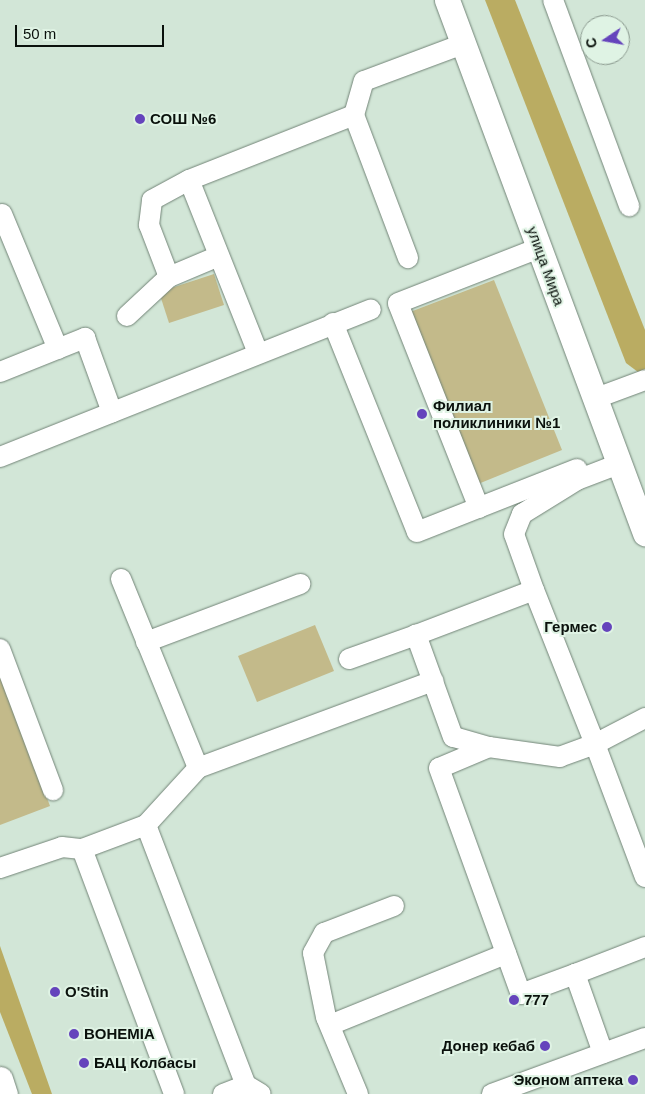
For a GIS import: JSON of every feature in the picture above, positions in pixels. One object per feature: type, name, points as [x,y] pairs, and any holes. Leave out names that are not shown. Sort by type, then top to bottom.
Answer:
[{"type":"main road","name":"улица Мира","points":[[447,0],[645,532]]},
{"type":"main road","points":[[0,1079],[6,1094]]},
{"type":"street","points":[[553,0],[628,206]]},
{"type":"street","points":[[408,258],[354,115],[364,81],[463,44]]},
{"type":"street","points":[[169,277],[149,225],[152,200],[189,180],[354,115]]},
{"type":"street","points":[[189,180],[258,353]]},
{"type":"street","points":[[2,214],[58,349]]},
{"type":"street","points":[[479,508],[398,303],[539,248]]},
{"type":"street","points":[[127,316],[169,277],[219,256]]},
{"type":"street","points":[[0,457],[333,322],[371,309]]},
{"type":"street","points":[[333,322],[417,532],[617,459]]},
{"type":"street","points":[[0,372],[85,338],[112,412]]},
{"type":"street","points":[[594,399],[645,380]]},
{"type":"street","points":[[617,459],[577,480],[522,514],[514,534],[645,877]]},
{"type":"street","points":[[121,579],[198,768]]},
{"type":"street","points":[[146,642],[300,584]]},
{"type":"street","points":[[349,659],[534,590]]},
{"type":"street","points":[[416,635],[453,737],[489,747],[560,757],[595,744],[645,718]]},
{"type":"street","points":[[0,649],[53,790]]},
{"type":"street","points":[[0,868],[62,847],[82,849],[146,825],[198,768],[433,682]]},
{"type":"street","points":[[489,747],[439,768],[521,994],[645,947]]},
{"type":"street","points":[[146,825],[253,1089],[223,1094]]},
{"type":"street","points":[[82,849],[174,1094]]},
{"type":"street","points":[[358,1094],[330,1025],[313,953],[324,933],[394,906]]},
{"type":"street","points":[[330,1025],[506,954]]},
{"type":"street","points":[[575,974],[603,1053]]},
{"type":"street","points":[[492,1094],[645,1038]]},
{"type":"shaded area","points":[[485,0],[515,0],[645,330],[645,369],[638,372],[626,363]]},
{"type":"shaded area","points":[[214,274],[224,305],[169,323],[159,292]]},
{"type":"shaded area","points":[[494,280],[562,450],[478,484],[410,312]]},
{"type":"shaded area","points":[[315,625],[334,671],[257,702],[238,656]]},
{"type":"shaded area","points":[[0,674],[50,806],[0,825]]},
{"type":"shaded area","points":[[0,946],[52,1094],[32,1094],[0,1012]]},
{"type":"place","name":"СОШ №6","points":[[140,119]]},
{"type":"place","name":"Филиал поликлиники №1","points":[[422,414]]},
{"type":"place","name":"Гермес","points":[[607,627]]},
{"type":"place","name":"O'Stin","points":[[55,992]]},
{"type":"place","name":"777","points":[[514,1000]]},
{"type":"place","name":"BOHEMIA","points":[[74,1034]]},
{"type":"place","name":"Донер кебаб","points":[[545,1046]]},
{"type":"place","name":"БАЦ Колбасы","points":[[84,1063]]},
{"type":"place","name":"Эконом аптека","points":[[633,1080]]}]
